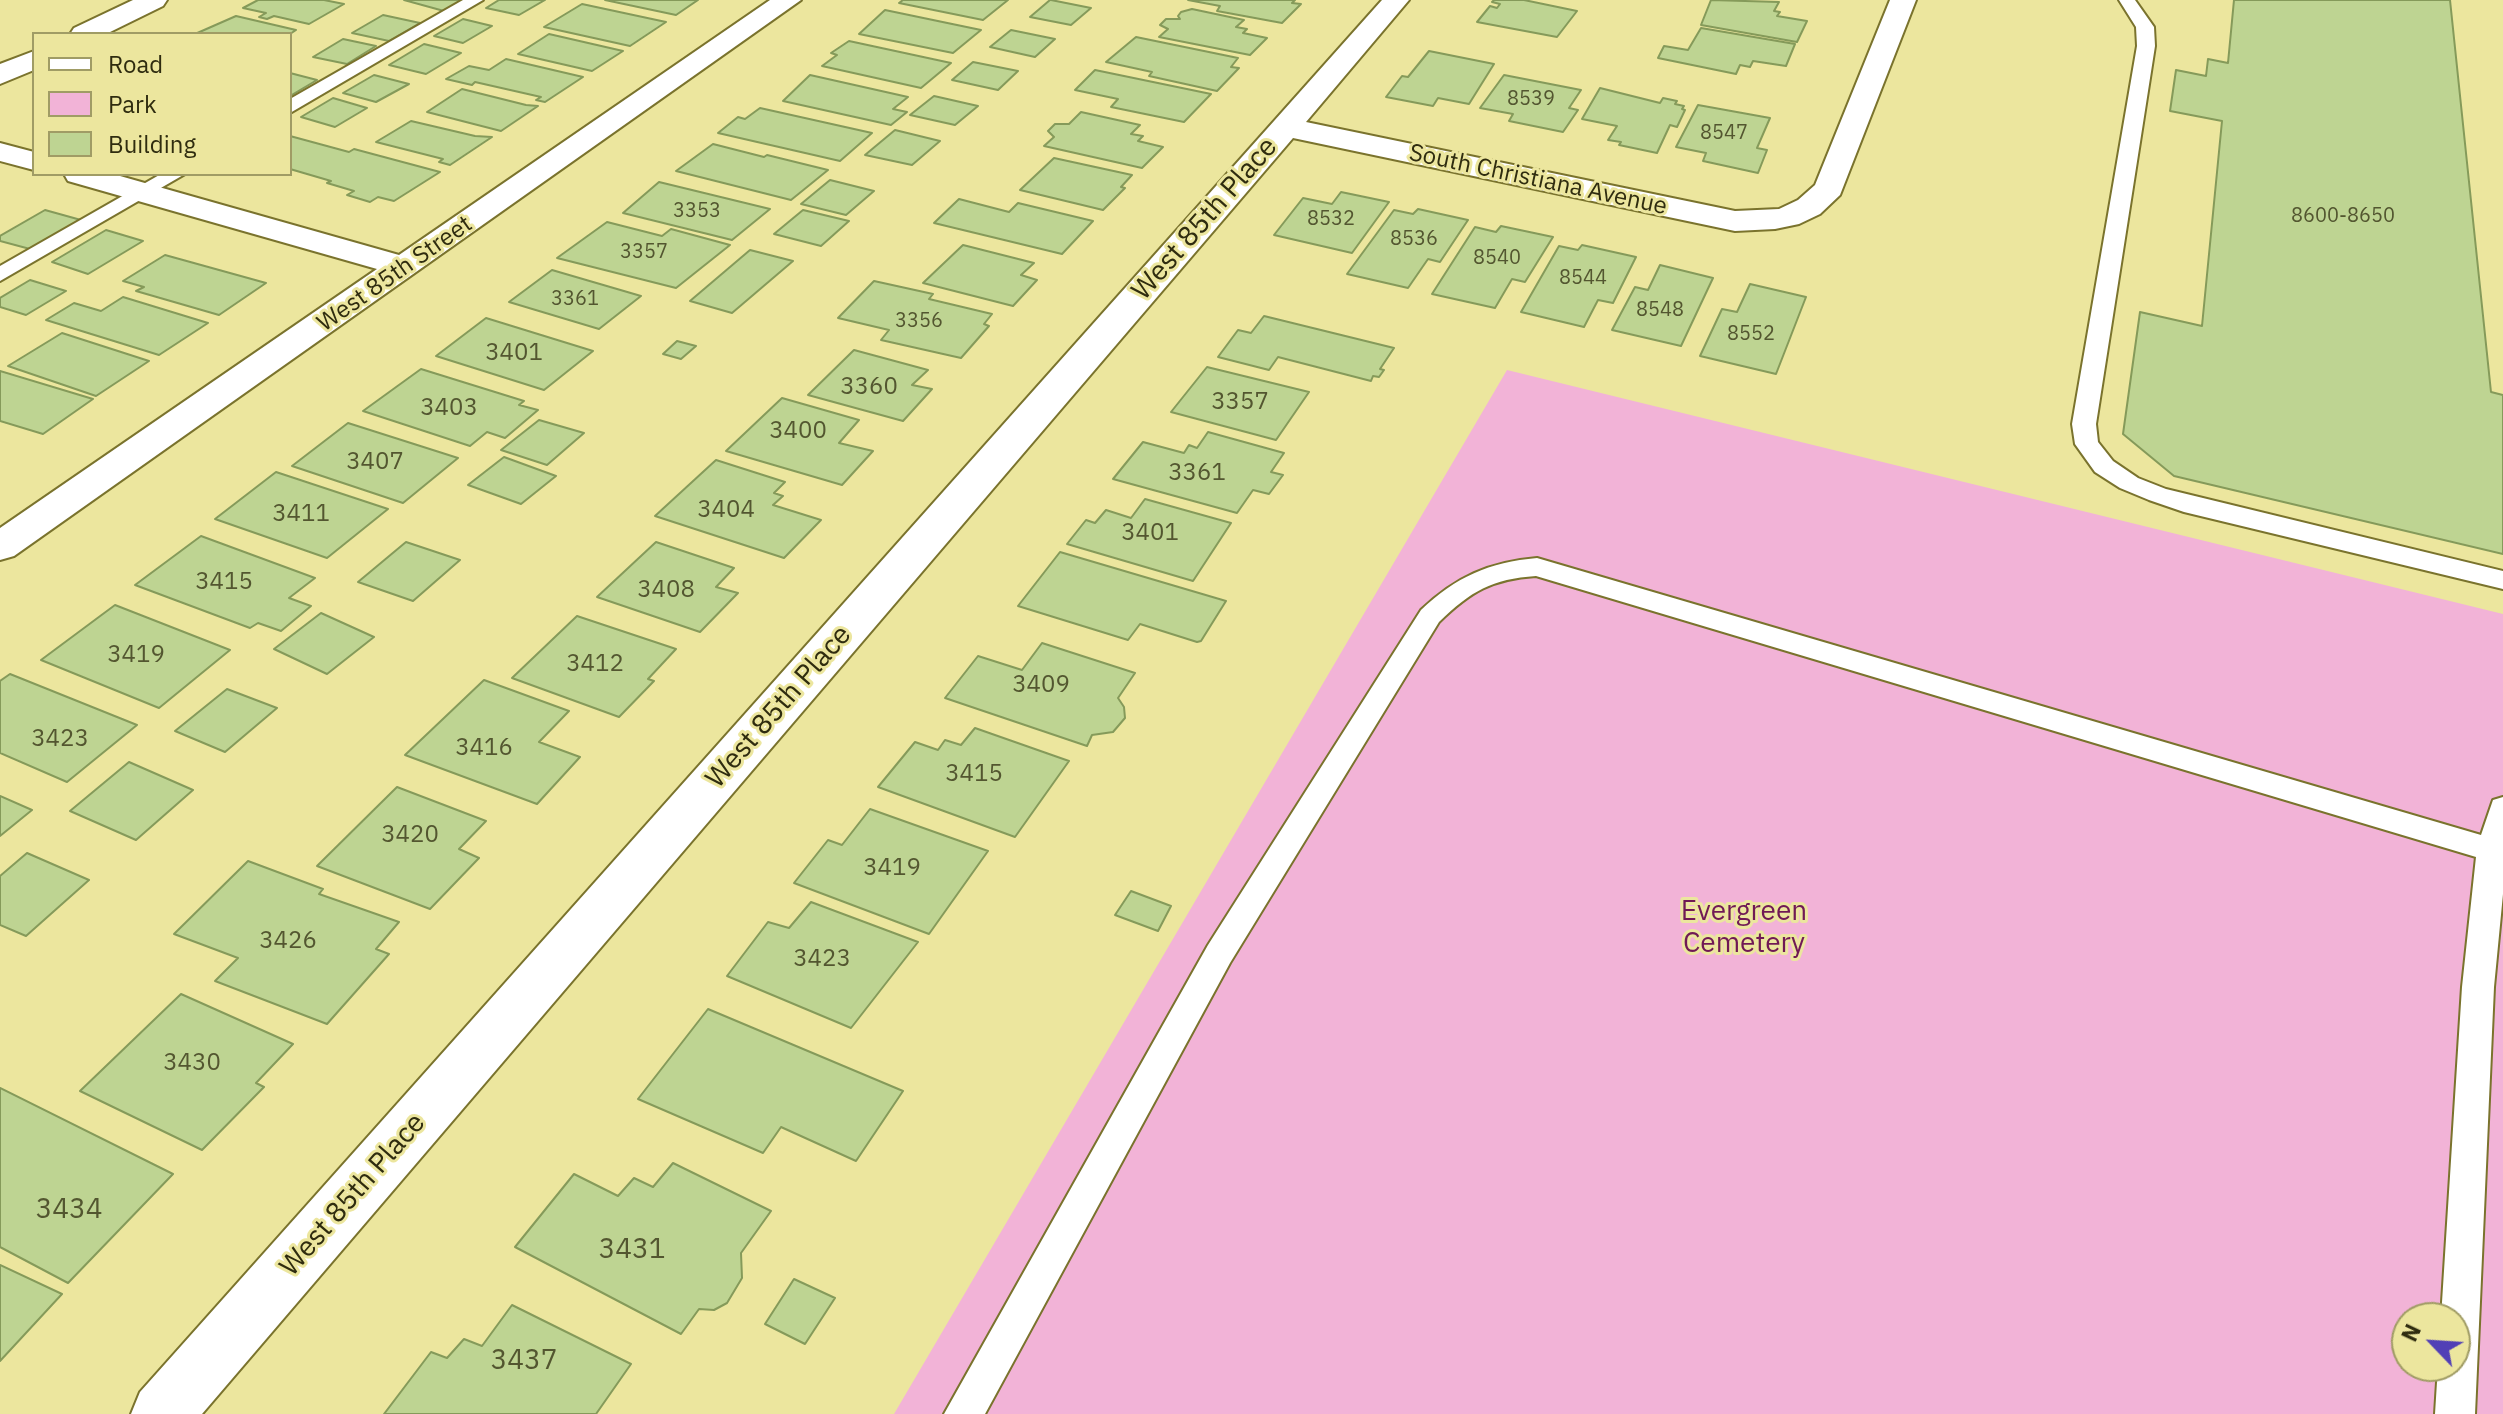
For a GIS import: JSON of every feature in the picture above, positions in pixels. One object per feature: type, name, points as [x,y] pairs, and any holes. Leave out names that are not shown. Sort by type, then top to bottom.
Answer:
[{"type":"street","points":[[88,32],[154,0]]},
{"type":"street","name":"West 85th Street","points":[[0,547],[788,0]]},
{"type":"street","name":"West 85th Place","points":[[162,1414],[1396,0]]},
{"type":"street","name":"South Christiana Avenue","points":[[1285,127],[1735,221],[1768,222],[1792,217],[1817,203],[1829,188],[1903,0]]},
{"type":"street","points":[[0,75],[32,60]]},
{"type":"street","points":[[0,152],[32,160]]},
{"type":"street","points":[[86,176],[405,267]]},
{"type":"lane","points":[[292,106],[475,0]]},
{"type":"lane","points":[[2127,0],[2145,27],[2146,46],[2084,424],[2087,444],[2104,467],[2138,488],[2184,504],[2503,580]]},
{"type":"lane","points":[[0,275],[171,176]]},
{"type":"lane","points":[[964,1414],[1227,940],[1430,616],[1456,590],[1483,574],[1537,567],[2492,850]]},
{"type":"lane","points":[[2455,1414],[2478,987],[2492,850],[2503,808]]},
{"type":"green space","name":"Evergreen Cemetery","points":[[1507,370],[2503,614],[2503,1414],[894,1414]]},
{"type":"building","points":[[258,0],[324,0],[344,4],[309,24],[274,16],[267,19],[259,17],[266,13],[243,8]]},
{"type":"building","points":[[404,0],[463,0],[444,11]]},
{"type":"building","points":[[499,0],[545,0],[519,15],[486,8]]},
{"type":"building","points":[[605,0],[698,0],[676,15]]},
{"type":"building","points":[[903,0],[1008,0],[983,20],[899,3]]},
{"type":"building","points":[[1050,0],[1091,8],[1071,25],[1030,17]]},
{"type":"building","points":[[1188,0],[1295,0],[1292,3],[1301,4],[1282,23],[1217,11],[1220,6]]},
{"type":"building","points":[[1524,0],[1577,11],[1557,37],[1477,22],[1490,6],[1497,8],[1500,4],[1492,2]]},
{"type":"building","points":[[1711,0],[1779,2],[1774,11],[1780,12],[1777,16],[1807,21],[1797,42],[1701,25]]},
{"type":"building","points":[[2234,0],[2450,0],[2491,392],[2503,395],[2503,554],[2174,476],[2123,434],[2140,312],[2202,326],[2222,121],[2170,111],[2176,70],[2206,76],[2208,59],[2228,63]]},
{"type":"building","points":[[582,4],[666,22],[630,46],[544,27]]},
{"type":"building","points":[[1192,9],[1244,20],[1236,27],[1247,29],[1243,33],[1267,38],[1250,55],[1159,37],[1168,29],[1160,25],[1166,19],[1180,19],[1178,16],[1181,12]]},
{"type":"building","points":[[885,10],[981,30],[953,53],[859,34]]},
{"type":"building","points":[[383,15],[420,23],[389,41],[352,33]]},
{"type":"building","points":[[236,16],[296,30],[292,33],[200,32]]},
{"type":"building","points":[[463,19],[492,26],[463,43],[434,36]]},
{"type":"building","points":[[1701,28],[1795,44],[1786,66],[1753,61],[1750,67],[1740,65],[1736,74],[1658,58],[1664,46],[1688,50]]},
{"type":"building","points":[[1011,30],[1055,39],[1035,57],[990,47]]},
{"type":"building","points":[[549,34],[623,51],[592,71],[518,54]]},
{"type":"building","points":[[1136,37],[1238,58],[1231,67],[1239,68],[1217,91],[1149,76],[1152,72],[1106,62]]},
{"type":"building","points":[[343,39],[376,46],[347,64],[313,57]]},
{"type":"building","points":[[849,41],[951,63],[921,88],[822,66],[837,55],[831,53]]},
{"type":"building","points":[[424,44],[461,53],[426,74],[389,65]]},
{"type":"building","points":[[1429,51],[1494,64],[1469,104],[1438,98],[1433,106],[1386,97],[1402,76],[1408,77]]},
{"type":"building","points":[[506,59],[583,77],[545,102],[536,100],[541,97],[475,82],[472,85],[446,79],[469,66],[489,70]]},
{"type":"building","points":[[973,62],[1018,71],[998,90],[952,80]]},
{"type":"building","points":[[1095,70],[1211,94],[1184,122],[1111,107],[1118,99],[1075,90]]},
{"type":"building","points":[[292,74],[317,80],[292,95]]},
{"type":"building","points":[[374,75],[409,84],[376,102],[343,93]]},
{"type":"building","points":[[810,75],[908,97],[893,109],[907,112],[891,125],[783,101]]},
{"type":"building","points":[[1504,75],[1581,90],[1569,108],[1578,110],[1563,132],[1509,121],[1513,114],[1480,108]]},
{"type":"building","points":[[1600,88],[1660,103],[1663,98],[1677,101],[1675,104],[1684,106],[1682,109],[1685,110],[1677,127],[1670,125],[1657,153],[1619,145],[1621,142],[1608,140],[1617,126],[1582,119]]},
{"type":"building","points":[[462,89],[538,106],[501,131],[427,112]]},
{"type":"building","points":[[934,96],[978,106],[955,125],[910,115]]},
{"type":"building","points":[[333,98],[367,108],[335,127],[301,117]]},
{"type":"building","points":[[1698,105],[1770,118],[1757,148],[1767,150],[1758,173],[1703,161],[1706,153],[1676,147]]},
{"type":"building","points":[[760,108],[872,133],[840,161],[718,133],[738,117],[745,119]]},
{"type":"building","points":[[1081,112],[1140,125],[1131,134],[1143,136],[1138,141],[1163,147],[1142,168],[1044,146],[1054,137],[1048,131],[1055,124],[1069,124]]},
{"type":"building","points":[[411,121],[492,137],[450,165],[439,162],[443,159],[376,142]]},
{"type":"building","points":[[895,130],[940,141],[912,165],[865,155]]},
{"type":"building","points":[[292,137],[440,172],[394,201],[378,197],[370,202],[347,195],[354,191],[327,183],[331,181],[292,170]]},
{"type":"building","points":[[713,144],[828,170],[791,200],[676,171]]},
{"type":"building","points":[[1054,158],[1132,175],[1121,187],[1125,188],[1103,210],[1020,190]]},
{"type":"building","points":[[830,180],[874,191],[846,215],[801,204]]},
{"type":"building","points":[[659,182],[770,209],[732,240],[623,213]]},
{"type":"building","points":[[1341,192],[1389,202],[1352,253],[1274,235],[1303,198],[1332,204]]},
{"type":"building","points":[[959,199],[1009,212],[1018,203],[1093,221],[1062,254],[934,223]]},
{"type":"building","points":[[1418,209],[1468,220],[1440,262],[1428,259],[1408,288],[1347,274],[1394,210],[1413,214]]},
{"type":"building","points":[[45,210],[81,220],[30,249],[0,241],[0,236]]},
{"type":"building","points":[[803,210],[849,221],[821,246],[774,234]]},
{"type":"building","points":[[607,222],[662,236],[671,229],[730,245],[676,288],[557,258]]},
{"type":"building","points":[[1501,226],[1553,237],[1525,282],[1512,279],[1495,308],[1432,294],[1475,227],[1496,232]]},
{"type":"building","points":[[106,230],[143,241],[88,274],[52,262]]},
{"type":"building","points":[[963,245],[1034,263],[1021,275],[1037,280],[1013,306],[923,283]]},
{"type":"building","points":[[1582,245],[1636,257],[1613,303],[1598,300],[1584,327],[1521,312],[1559,246],[1578,250]]},
{"type":"building","points":[[750,250],[793,261],[732,313],[690,301]]},
{"type":"building","points":[[165,255],[266,283],[219,315],[136,291],[144,287],[123,281]]},
{"type":"building","points":[[1660,265],[1713,278],[1681,346],[1612,330],[1635,287],[1648,290]]},
{"type":"building","points":[[552,270],[641,296],[599,329],[509,302]]},
{"type":"building","points":[[30,280],[66,291],[26,315],[0,307],[0,298]]},
{"type":"building","points":[[874,281],[933,294],[929,299],[992,314],[984,324],[989,326],[961,358],[881,340],[889,330],[838,318]]},
{"type":"building","points":[[1750,284],[1806,297],[1776,374],[1700,356],[1722,309],[1737,312]]},
{"type":"building","points":[[123,297],[208,323],[159,355],[46,320],[74,303],[101,311]]},
{"type":"building","points":[[1264,316],[1394,348],[1380,369],[1384,370],[1379,377],[1373,376],[1371,381],[1278,357],[1269,370],[1218,357],[1238,330],[1251,333]]},
{"type":"building","points":[[486,318],[593,351],[544,390],[436,356]]},
{"type":"building","points":[[62,333],[149,361],[96,396],[8,366]]},
{"type":"building","points":[[677,341],[696,346],[681,359],[663,354]]},
{"type":"building","points":[[854,350],[928,370],[912,385],[932,389],[903,421],[808,395]]},
{"type":"building","points":[[1207,367],[1309,392],[1276,440],[1171,412]]},
{"type":"building","points":[[421,369],[524,401],[519,405],[538,410],[505,438],[487,432],[470,446],[363,411]]},
{"type":"building","points":[[0,371],[93,399],[43,434],[0,421]]},
{"type":"building","points":[[782,398],[859,420],[839,443],[873,451],[842,485],[726,451]]},
{"type":"building","points":[[539,420],[584,433],[547,465],[501,450]]},
{"type":"building","points":[[348,423],[458,458],[403,503],[292,466]]},
{"type":"building","points":[[1208,432],[1284,453],[1271,472],[1283,475],[1269,494],[1253,490],[1237,513],[1113,479],[1143,442],[1184,453],[1189,445],[1197,448]]},
{"type":"building","points":[[504,457],[556,476],[521,504],[468,485]]},
{"type":"building","points":[[716,460],[785,482],[774,493],[783,496],[773,505],[821,520],[784,558],[655,516]]},
{"type":"building","points":[[276,472],[388,509],[327,558],[215,519]]},
{"type":"building","points":[[1145,499],[1231,523],[1193,581],[1067,544],[1086,520],[1095,523],[1106,510],[1131,518]]},
{"type":"building","points":[[201,536],[315,578],[289,598],[311,606],[281,631],[258,623],[250,628],[135,585]]},
{"type":"building","points":[[406,542],[460,560],[413,601],[358,582]]},
{"type":"building","points":[[656,542],[734,568],[716,587],[738,593],[700,632],[597,597]]},
{"type":"building","points":[[1060,552],[1226,601],[1201,641],[1197,642],[1140,624],[1128,640],[1018,606]]},
{"type":"building","points":[[115,605],[230,650],[159,708],[41,660]]},
{"type":"building","points":[[321,613],[374,637],[327,674],[274,649]]},
{"type":"building","points":[[577,616],[676,649],[648,679],[654,681],[619,717],[512,678]]},
{"type":"building","points":[[1042,643],[1135,673],[1118,698],[1124,707],[1125,718],[1113,732],[1092,735],[1087,746],[945,698],[978,656],[1022,670]]},
{"type":"building","points":[[10,674],[137,725],[67,782],[0,753],[0,681]]},
{"type":"building","points":[[484,680],[569,711],[539,742],[580,757],[537,804],[405,755]]},
{"type":"building","points":[[227,689],[277,708],[225,752],[175,731]]},
{"type":"building","points":[[975,728],[1069,761],[1015,837],[878,787],[915,742],[938,750],[945,740],[961,745]]},
{"type":"building","points":[[129,762],[193,790],[136,840],[70,811]]},
{"type":"building","points":[[397,787],[486,821],[459,849],[479,858],[430,909],[317,866]]},
{"type":"building","points":[[0,796],[32,810],[0,836]]},
{"type":"building","points":[[870,809],[988,851],[929,934],[794,883],[828,840],[842,845]]},
{"type":"building","points":[[27,853],[89,880],[26,936],[0,925],[0,876]]},
{"type":"building","points":[[248,861],[323,889],[319,894],[399,922],[376,949],[389,954],[327,1024],[215,981],[238,958],[174,934]]},
{"type":"building","points":[[1131,891],[1171,906],[1158,931],[1115,915]]},
{"type":"building","points":[[811,902],[918,942],[851,1028],[727,976],[768,922],[789,928]]},
{"type":"building","points":[[181,994],[293,1044],[256,1083],[264,1087],[202,1150],[80,1091]]},
{"type":"building","points":[[708,1009],[903,1091],[856,1161],[781,1127],[763,1153],[638,1099]]},
{"type":"building","points":[[0,1088],[173,1174],[68,1283],[0,1247]]},
{"type":"building","points":[[673,1163],[771,1211],[741,1253],[742,1278],[727,1303],[714,1310],[699,1309],[681,1334],[515,1247],[574,1174],[618,1196],[634,1178],[653,1187]]},
{"type":"building","points":[[0,1265],[62,1294],[0,1361]]},
{"type":"building","points":[[794,1279],[835,1298],[805,1344],[765,1324]]},
{"type":"building","points":[[512,1305],[631,1364],[596,1414],[384,1414],[431,1352],[447,1358],[464,1339],[482,1346]]}]
